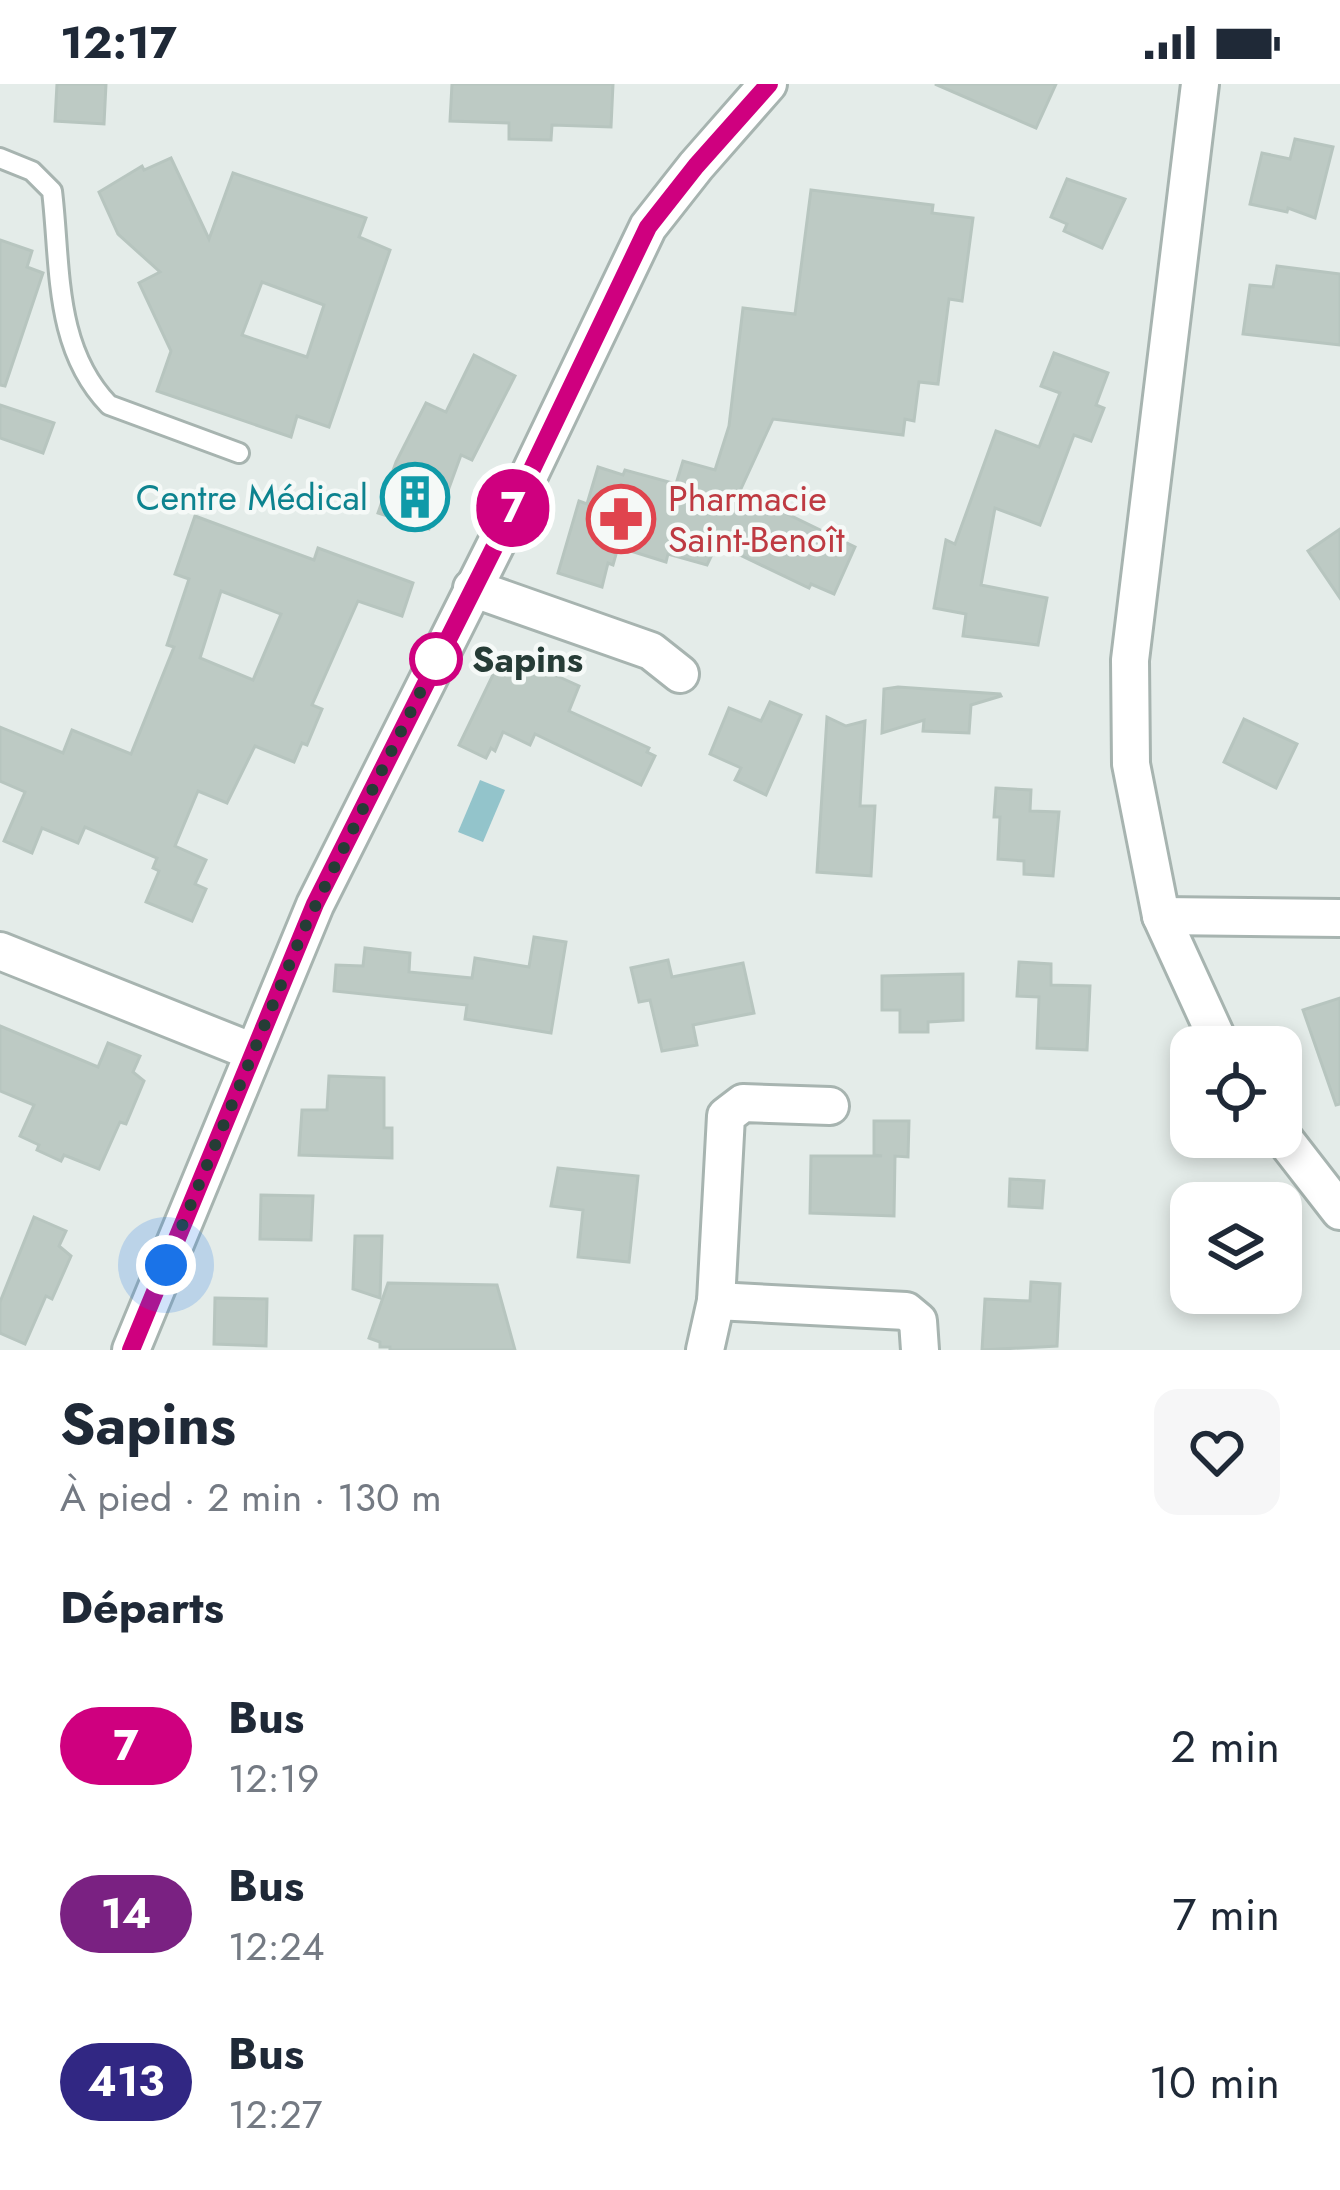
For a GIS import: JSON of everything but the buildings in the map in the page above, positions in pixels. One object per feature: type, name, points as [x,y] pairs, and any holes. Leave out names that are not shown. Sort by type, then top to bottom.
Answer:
[{"type":"street","points":[[131,1350],[315,904],[648,227],[769,84]]},
{"type":"street","points":[[1199,84],[1130,661],[1131,764],[1161,916],[1211,1026]]},
{"type":"street","points":[[472,588],[651,651],[680,674]]},
{"type":"street","points":[[1161,916],[1340,918]]},
{"type":"street","points":[[0,951],[253,1052]]},
{"type":"street","points":[[705,1350],[716,1300],[726,1116],[743,1102],[830,1106]]},
{"type":"street","points":[[1299,1158],[1340,1211]]},
{"type":"street","points":[[716,1300],[906,1311],[918,1321],[920,1350]]},
{"type":"lane","points":[[0,158],[32,171],[52,191],[58,284],[68,335],[93,388],[109,404],[239,453]]},
{"type":"water","points":[[480,780],[505,790],[483,842],[458,832]]},
{"type":"bus line","name":"7","points":[[131,1350],[315,904],[648,227],[769,84]]},
{"type":"place","name":"Centre Médical","points":[[415,497]]},
{"type":"place","name":"Pharmacie Saint-Benoît","points":[[621,519]]},
{"type":"place","name":"Sapins","points":[[436,659]]},
{"type":"route","points":[[166,1265],[304,929],[442,648],[436,659]]}]
